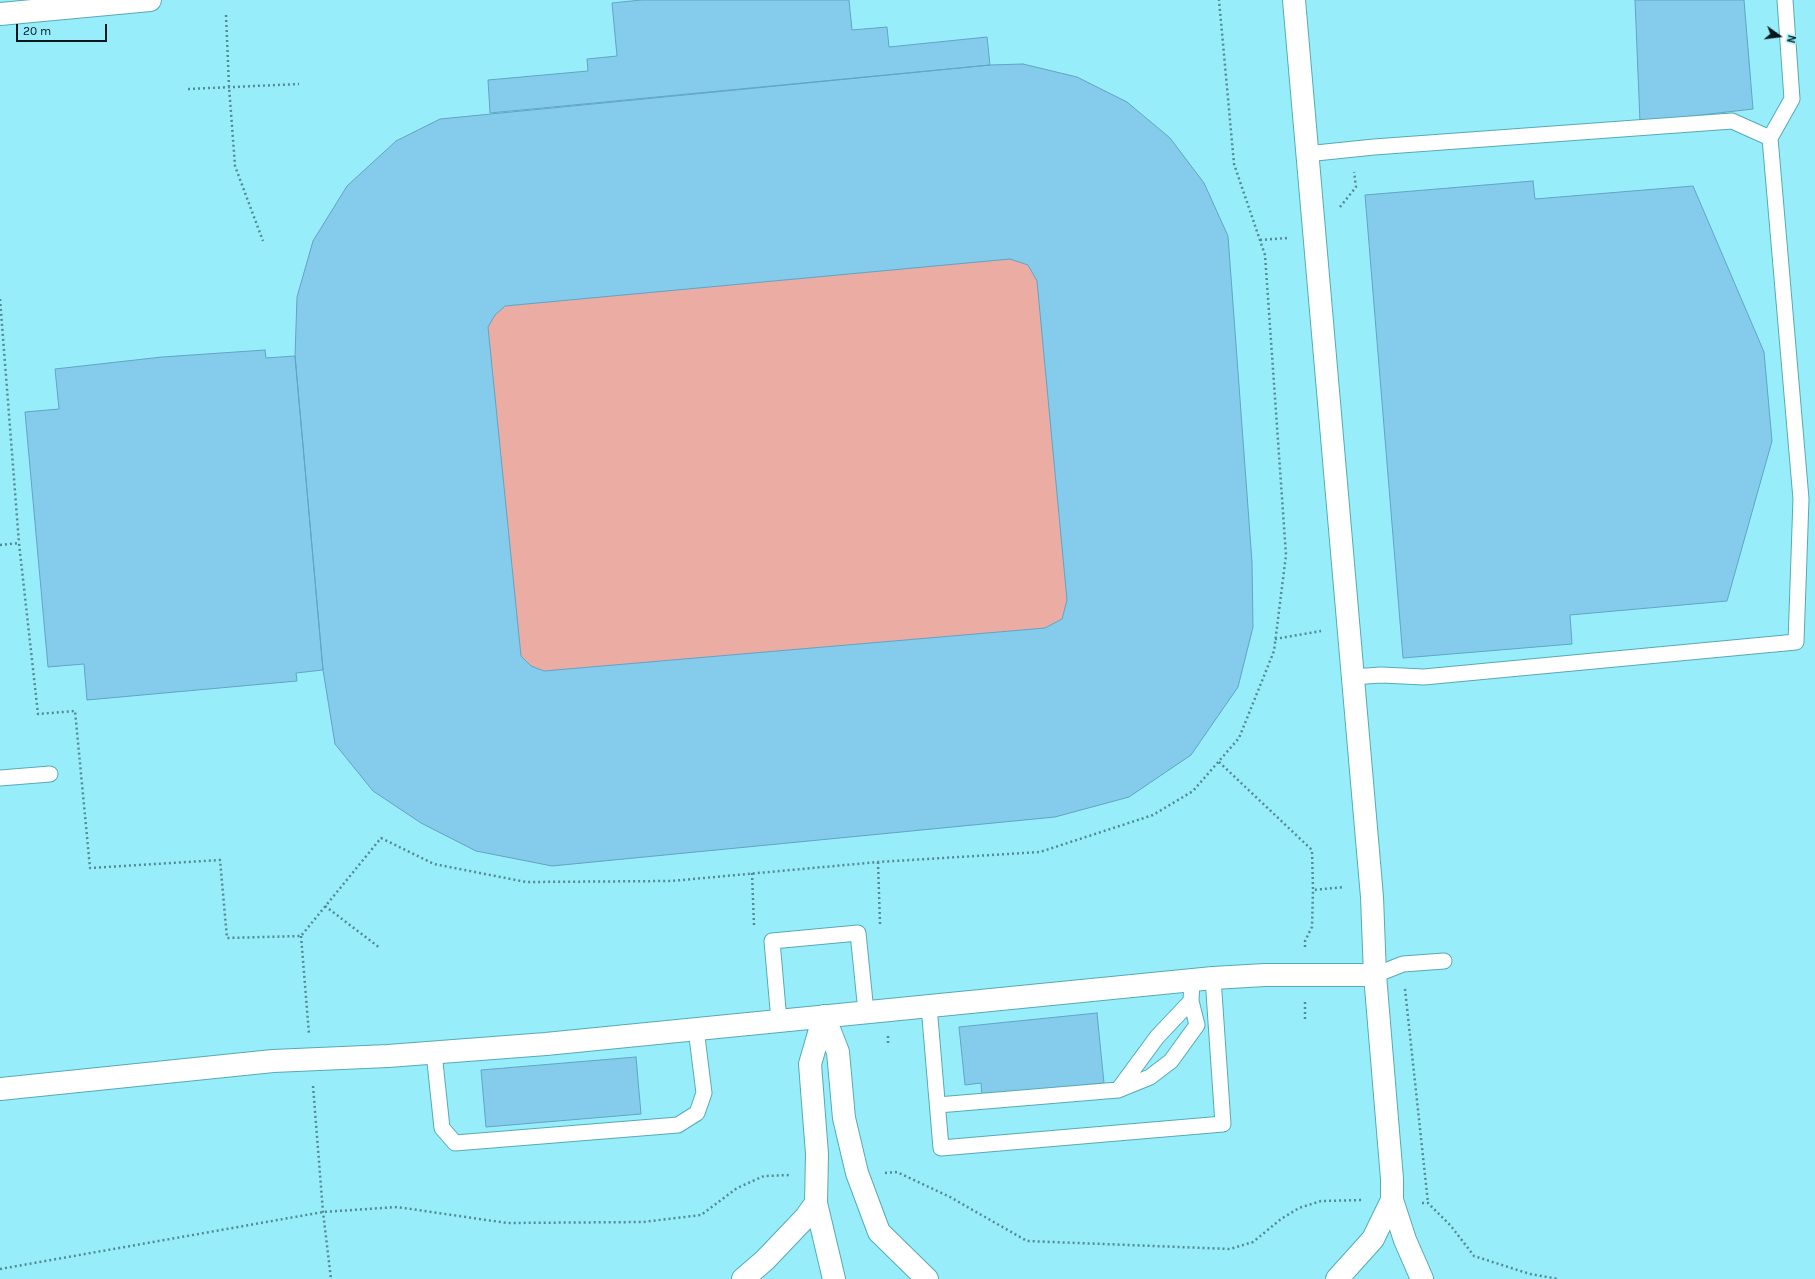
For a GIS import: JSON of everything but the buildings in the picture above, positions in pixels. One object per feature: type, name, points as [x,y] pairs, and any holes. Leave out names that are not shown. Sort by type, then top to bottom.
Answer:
[{"type":"street","points":[[0,14],[91,2],[150,0]]},
{"type":"street","points":[[1294,0],[1306,154],[1371,884],[1375,974],[1392,1179],[1392,1200],[1405,1240],[1422,1279]]},
{"type":"street","points":[[0,1090],[273,1061],[434,1053],[929,1006],[1192,991],[1213,978],[1265,975],[1375,974]]},
{"type":"street","points":[[824,1016],[810,1064],[817,1173],[816,1203],[834,1279]]},
{"type":"street","points":[[824,1016],[838,1052],[844,1118],[857,1173],[879,1232],[927,1279]]},
{"type":"street","points":[[1337,1279],[1373,1239],[1392,1200]]},
{"type":"street","points":[[743,1279],[765,1260],[806,1217],[816,1203]]},
{"type":"lane","points":[[1352,677],[1381,675],[1424,677],[1796,642],[1801,499],[1770,138],[1792,99],[1785,0]]},
{"type":"lane","points":[[1306,154],[1374,147],[1732,121],[1770,138]]},
{"type":"lane","points":[[0,778],[50,774]]},
{"type":"lane","points":[[778,1021],[772,941],[858,934],[866,1012]]},
{"type":"lane","points":[[1375,974],[1403,964],[1444,961]]},
{"type":"lane","points":[[929,1006],[941,1148],[1222,1124],[1213,978]]},
{"type":"lane","points":[[938,1105],[1118,1090],[1150,1077],[1171,1061],[1198,1024],[1192,991]]},
{"type":"lane","points":[[1118,1090],[1192,991]]},
{"type":"lane","points":[[434,1053],[442,1128],[455,1143],[678,1125],[697,1113],[704,1094],[696,1029]]},
{"type":"path","points":[[0,299],[19,543],[38,714],[75,711],[90,868],[220,860],[227,938],[301,936],[381,838],[434,864],[526,882],[671,881],[878,862],[1040,852],[1153,814],[1193,791],[1239,738],[1274,651],[1286,555],[1265,255],[1234,164],[1220,0]]},
{"type":"path","points":[[226,14],[229,86],[235,166],[263,241]]},
{"type":"path","points":[[188,89],[299,84]]},
{"type":"path","points":[[0,545],[19,543]]},
{"type":"path","points":[[1219,762],[1312,850],[1313,890],[1371,884]]},
{"type":"path","points":[[325,906],[380,948]]},
{"type":"path","points":[[857,1173],[897,1172],[950,1196],[1027,1241],[1230,1249],[1253,1242],[1282,1219],[1299,1208],[1321,1200],[1392,1200],[1428,1203],[1451,1226],[1474,1256],[1530,1274],[1559,1279]]},
{"type":"path","points":[[0,1269],[323,1212],[397,1207],[507,1223],[643,1222],[701,1215],[737,1188],[764,1176],[817,1173]]},
{"type":"path","points":[[323,1212],[331,1279]]},
{"type":"shaded area","points":[[1023,64],[1077,77],[1127,102],[1170,138],[1204,183],[1240,400],[1252,562],[1253,627],[1238,687],[1191,755],[1129,797],[1055,817],[552,866],[476,851],[421,823],[373,791],[335,744],[323,670],[295,356],[297,297],[313,241],[347,186],[396,141],[440,119],[990,65]]}]
